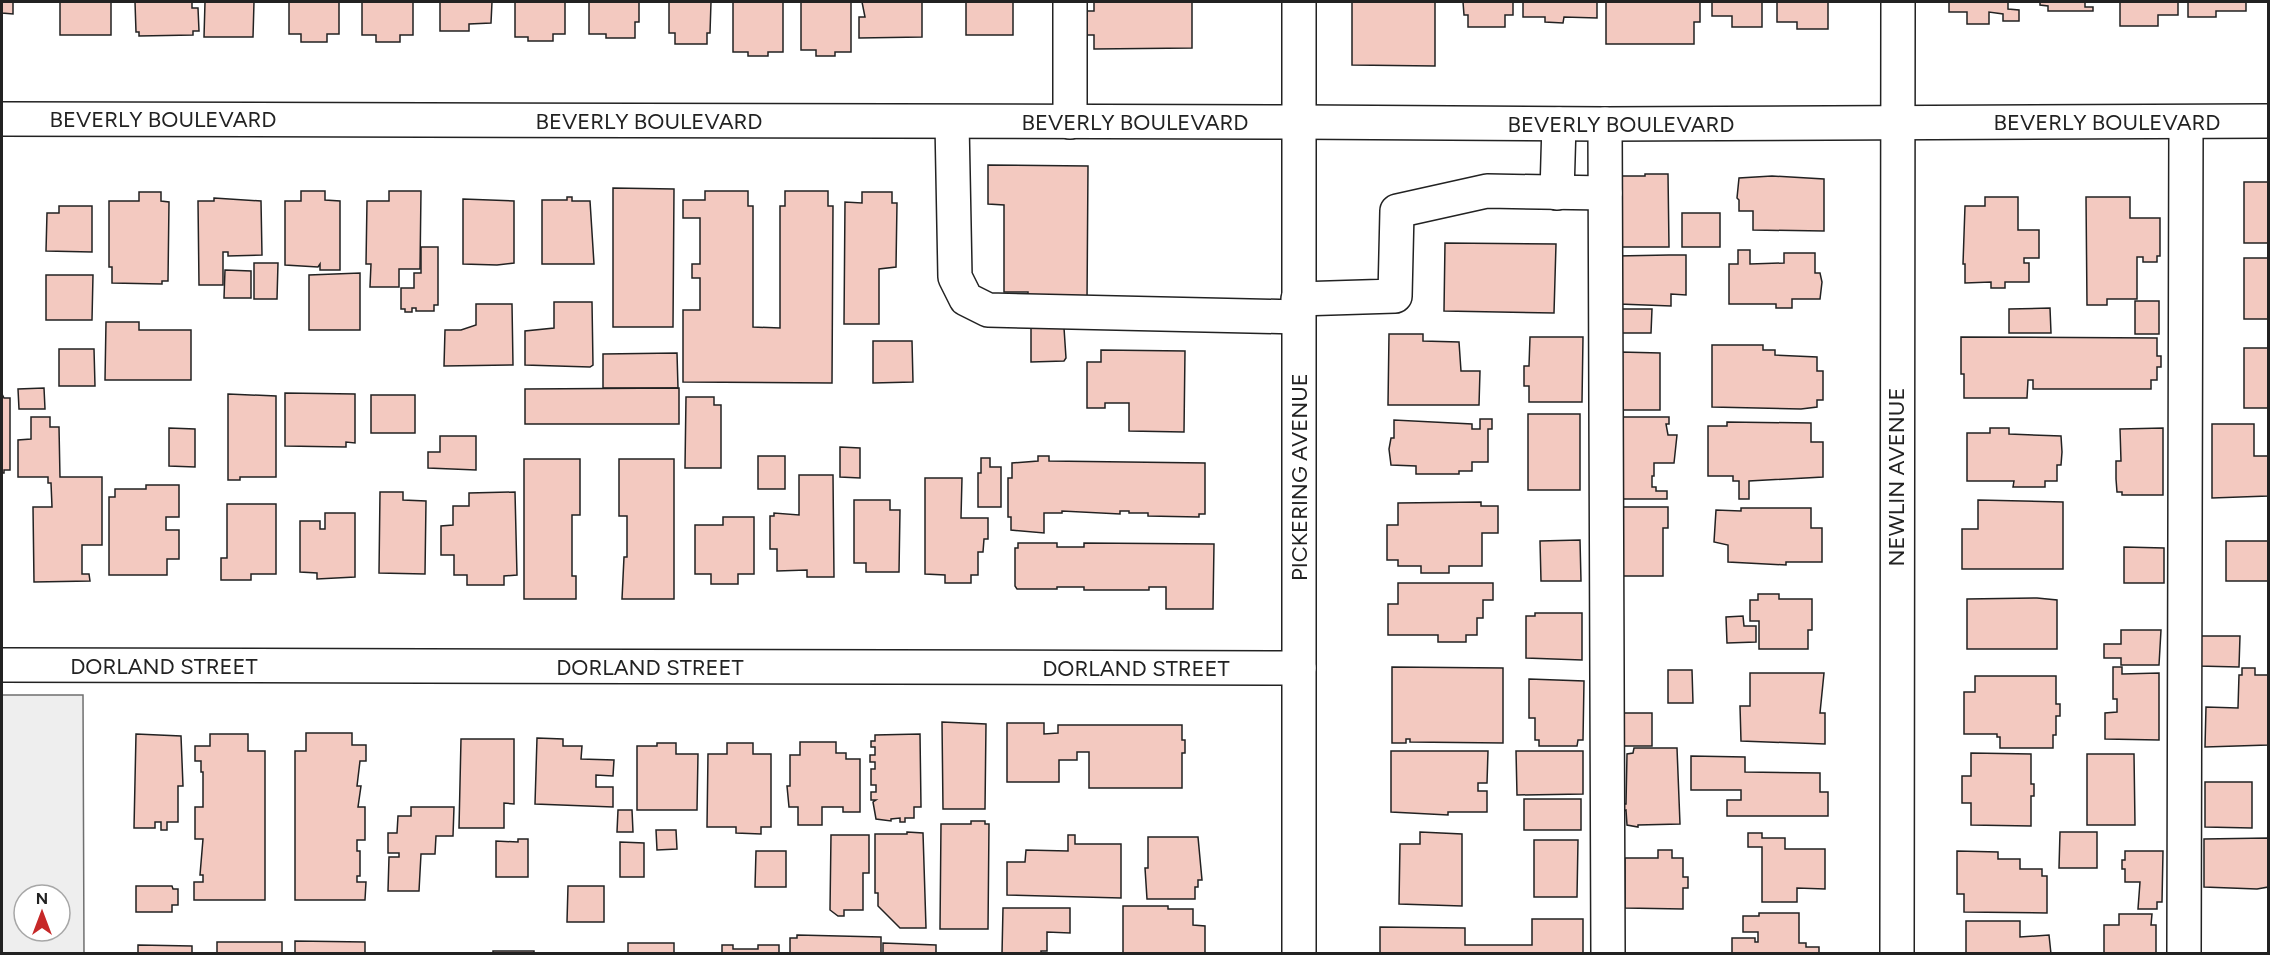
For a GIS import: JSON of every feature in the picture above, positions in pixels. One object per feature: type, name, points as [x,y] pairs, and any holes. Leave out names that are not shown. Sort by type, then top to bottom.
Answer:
[{"type":"street","points":[[1070,2],[1070,122]]},
{"type":"street","name":"PICKERING AVENUE","points":[[1299,2],[1299,954]]},
{"type":"street","name":"NEWLIN AVENUE","points":[[1897,954],[1896,123],[1898,2]]},
{"type":"street","name":"BEVERLY BOULEVARD","points":[[2,119],[1559,124],[2268,121]]},
{"type":"street","points":[[952,122],[955,277],[966,299],[988,310],[1298,308],[1395,296],[1397,211],[1487,191],[1605,193]]},
{"type":"street","points":[[2184,954],[2186,122]]},
{"type":"street","points":[[1557,193],[1559,124]]},
{"type":"street","points":[[1605,124],[1608,954]]},
{"type":"street","name":"DORLAND STREET","points":[[2,665],[1299,668]]},
{"type":"shaded area","points":[[2,695],[83,695],[84,953],[2,953]]},
{"type":"building","points":[[2,2],[13,2],[13,14],[2,13]]},
{"type":"building","points":[[60,2],[111,2],[111,35],[60,35]]},
{"type":"building","points":[[135,2],[192,2],[192,8],[198,8],[199,31],[193,31],[193,35],[139,36],[139,32],[136,32]]},
{"type":"building","points":[[205,2],[254,2],[253,37],[204,37]]},
{"type":"building","points":[[289,2],[339,2],[339,34],[327,34],[327,42],[301,42],[301,34],[289,34]]},
{"type":"building","points":[[362,2],[413,2],[413,35],[400,35],[400,42],[376,42],[376,35],[362,35]]},
{"type":"building","points":[[440,2],[492,2],[491,23],[469,24],[469,31],[440,31]]},
{"type":"building","points":[[515,2],[565,2],[565,34],[553,34],[553,41],[528,41],[528,37],[515,37]]},
{"type":"building","points":[[589,2],[639,2],[639,22],[635,22],[635,38],[606,38],[606,34],[589,34]]},
{"type":"building","points":[[669,2],[711,2],[710,33],[707,33],[707,44],[675,44],[675,33],[669,33]]},
{"type":"building","points":[[733,2],[783,2],[783,52],[768,52],[768,56],[748,56],[748,52],[733,52]]},
{"type":"building","points":[[801,2],[851,2],[851,52],[835,52],[835,56],[816,56],[816,50],[801,50]]},
{"type":"building","points":[[862,2],[922,2],[922,37],[859,38],[859,17],[865,17]]},
{"type":"building","points":[[966,2],[1013,2],[1013,35],[966,35]]},
{"type":"building","points":[[1094,2],[1192,2],[1192,48],[1094,49],[1094,35],[1078,35],[1078,11],[1094,11]]},
{"type":"building","points":[[1352,2],[1435,2],[1435,66],[1352,65]]},
{"type":"building","points":[[1463,2],[1513,2],[1513,15],[1505,15],[1505,27],[1468,27],[1468,15],[1464,15]]},
{"type":"building","points":[[1523,2],[1597,2],[1597,18],[1564,17],[1563,23],[1545,22],[1545,17],[1523,17]]},
{"type":"building","points":[[1606,2],[1700,2],[1700,22],[1694,22],[1694,44],[1606,44]]},
{"type":"building","points":[[1712,2],[1762,2],[1762,27],[1732,27],[1732,16],[1712,16]]},
{"type":"building","points":[[1777,2],[1828,2],[1828,29],[1797,29],[1797,22],[1777,22]]},
{"type":"building","points":[[1949,2],[2008,2],[2008,9],[2019,10],[2019,21],[2003,21],[2003,14],[1989,12],[1989,24],[1967,24],[1967,12],[1949,12]]},
{"type":"building","points":[[2040,2],[2085,2],[2085,7],[2093,7],[2093,11],[2048,11],[2048,6],[2040,5]]},
{"type":"building","points":[[2120,2],[2178,2],[2178,15],[2158,15],[2158,26],[2120,26]]},
{"type":"building","points":[[2188,2],[2246,2],[2246,11],[2216,11],[2216,17],[2188,17]]},
{"type":"building","points":[[988,165],[1088,166],[1087,303],[1028,302],[1028,292],[1004,292],[1004,205],[988,204]]},
{"type":"building","points":[[1645,174],[1668,174],[1669,247],[1617,247],[1617,176],[1645,176]]},
{"type":"building","points":[[1772,176],[1824,179],[1824,231],[1753,230],[1753,211],[1739,211],[1737,198],[1739,178]]},
{"type":"building","points":[[2244,182],[2268,182],[2268,243],[2244,243]]},
{"type":"building","points":[[613,188],[674,189],[673,327],[613,327]]},
{"type":"building","points":[[301,191],[325,191],[325,200],[340,201],[340,270],[320,270],[320,264],[318,267],[285,265],[285,201],[301,201]]},
{"type":"building","points":[[389,191],[421,191],[420,269],[399,269],[399,287],[370,287],[371,264],[366,264],[367,201],[389,201]]},
{"type":"building","points":[[705,191],[748,191],[748,206],[753,206],[753,327],[780,328],[780,206],[785,206],[785,191],[828,191],[828,206],[833,206],[832,383],[683,382],[683,310],[700,310],[700,278],[692,278],[692,264],[700,264],[700,218],[683,218],[683,200],[705,200]]},
{"type":"building","points":[[139,192],[161,192],[161,201],[169,202],[168,281],[162,281],[162,284],[112,283],[112,267],[109,267],[109,201],[139,201]]},
{"type":"building","points":[[862,192],[892,192],[892,203],[897,203],[896,267],[879,269],[879,324],[844,324],[845,202],[862,203]]},
{"type":"building","points":[[567,197],[572,197],[572,201],[590,201],[594,264],[542,264],[542,200],[567,200]]},
{"type":"building","points":[[1985,197],[2018,197],[2018,230],[2039,230],[2039,258],[2024,258],[2024,263],[2029,263],[2029,282],[2005,282],[2005,288],[1991,288],[1991,282],[1965,283],[1965,264],[1963,264],[1965,206],[1985,206]]},
{"type":"building","points":[[2086,197],[2130,197],[2130,218],[2160,218],[2160,256],[2157,256],[2157,262],[2143,262],[2143,257],[2137,257],[2137,299],[2107,299],[2107,305],[2087,305]]},
{"type":"building","points":[[214,198],[261,201],[262,255],[228,256],[228,252],[223,252],[223,285],[199,285],[198,201],[214,201]]},
{"type":"building","points":[[463,199],[514,201],[514,263],[463,264]]},
{"type":"building","points":[[59,206],[92,206],[92,252],[46,251],[47,213],[59,213]]},
{"type":"building","points":[[1682,213],[1720,213],[1720,247],[1682,247]]},
{"type":"building","points":[[1445,243],[1556,244],[1554,313],[1444,311]]},
{"type":"building","points":[[421,247],[438,247],[438,305],[434,305],[434,311],[416,311],[416,308],[412,308],[412,312],[405,312],[405,309],[401,309],[401,288],[414,288],[414,273],[421,273]]},
{"type":"building","points":[[1738,250],[1750,250],[1750,264],[1784,263],[1784,253],[1815,253],[1815,273],[1820,273],[1822,282],[1820,299],[1792,299],[1792,308],[1776,308],[1776,304],[1729,304],[1729,264],[1738,264]]},
{"type":"building","points":[[1686,255],[1686,295],[1671,294],[1671,306],[1619,304],[1617,256]]},
{"type":"building","points":[[2244,258],[2268,258],[2268,319],[2244,319]]},
{"type":"building","points":[[254,263],[278,263],[277,299],[254,299]]},
{"type":"building","points":[[225,270],[251,271],[251,298],[224,298]]},
{"type":"building","points":[[360,273],[360,330],[309,330],[309,275]]},
{"type":"building","points":[[46,275],[93,275],[92,320],[46,320]]},
{"type":"building","points":[[2135,301],[2159,301],[2159,334],[2135,334]]},
{"type":"building","points":[[554,302],[592,302],[593,365],[590,367],[525,365],[525,331],[554,328]]},
{"type":"building","points":[[476,304],[512,304],[513,365],[444,366],[445,330],[461,330],[476,325]]},
{"type":"building","points":[[2050,308],[2051,333],[2009,333],[2009,309]]},
{"type":"building","points":[[1618,309],[1652,309],[1651,333],[1618,333]]},
{"type":"building","points":[[106,322],[139,322],[139,330],[191,330],[191,380],[105,380]]},
{"type":"building","points":[[1031,328],[1064,328],[1066,358],[1064,361],[1031,362]]},
{"type":"building","points":[[1389,334],[1423,334],[1423,341],[1459,342],[1461,371],[1480,371],[1479,405],[1388,405]]},
{"type":"building","points":[[1530,337],[1583,337],[1582,402],[1529,402],[1529,386],[1524,386],[1524,366],[1529,366]]},
{"type":"building","points":[[1961,337],[2157,338],[2157,356],[2161,356],[2161,367],[2157,367],[2157,380],[2151,380],[2151,389],[2033,389],[2033,380],[2028,380],[2027,398],[1964,398],[1964,374],[1961,374]]},
{"type":"building","points":[[873,341],[912,341],[913,382],[873,383]]},
{"type":"building","points":[[1712,345],[1763,345],[1763,350],[1775,350],[1775,355],[1817,357],[1817,371],[1823,371],[1823,400],[1817,400],[1817,407],[1801,409],[1712,407]]},
{"type":"building","points":[[2244,348],[2268,348],[2268,408],[2244,408]]},
{"type":"building","points":[[59,349],[94,349],[95,386],[59,386]]},
{"type":"building","points":[[1101,350],[1185,351],[1184,432],[1129,431],[1129,403],[1105,403],[1105,408],[1087,408],[1087,362],[1101,362]]},
{"type":"building","points":[[1620,352],[1660,353],[1660,410],[1620,410]]},
{"type":"building","points":[[677,353],[678,388],[603,388],[603,354]]},
{"type":"building","points":[[44,388],[45,409],[19,409],[18,389]]},
{"type":"building","points":[[679,388],[679,424],[525,424],[525,389]]},
{"type":"building","points":[[285,393],[355,394],[355,443],[346,442],[346,447],[285,446]]},
{"type":"building","points":[[2,394],[4,398],[10,398],[10,470],[4,470],[4,473],[2,473]]},
{"type":"building","points":[[228,394],[276,396],[276,477],[240,477],[240,480],[228,480]]},
{"type":"building","points":[[371,395],[415,395],[415,433],[371,433]]},
{"type":"building","points":[[686,397],[714,397],[714,405],[721,405],[721,468],[685,468]]},
{"type":"building","points":[[1528,414],[1580,414],[1580,490],[1528,490]]},
{"type":"building","points":[[31,417],[50,417],[50,427],[59,427],[60,477],[102,477],[102,545],[82,545],[82,574],[89,574],[90,581],[34,582],[33,507],[52,507],[51,483],[48,483],[48,477],[18,477],[18,440],[31,439]]},
{"type":"building","points":[[1622,417],[1669,417],[1669,424],[1666,424],[1668,435],[1677,435],[1674,463],[1654,463],[1654,476],[1652,476],[1652,487],[1656,487],[1656,491],[1667,491],[1667,499],[1622,499]]},
{"type":"building","points":[[1480,419],[1492,419],[1492,429],[1488,429],[1488,462],[1472,462],[1472,471],[1459,471],[1459,474],[1416,474],[1416,466],[1391,465],[1389,449],[1391,438],[1394,438],[1394,420],[1472,424],[1472,429],[1480,429]]},
{"type":"building","points":[[1727,422],[1811,423],[1811,442],[1823,442],[1823,477],[1749,481],[1749,499],[1739,499],[1739,481],[1733,481],[1733,476],[1708,476],[1708,426],[1727,426]]},
{"type":"building","points":[[2212,424],[2254,424],[2254,456],[2268,456],[2268,496],[2212,498]]},
{"type":"building","points":[[169,428],[195,429],[195,467],[169,466]]},
{"type":"building","points":[[1990,428],[2009,428],[2009,434],[2061,436],[2061,465],[2057,465],[2057,481],[2045,481],[2045,487],[2013,487],[2014,481],[1967,481],[1967,433],[1990,433]]},
{"type":"building","points":[[2163,428],[2163,495],[2122,495],[2122,492],[2117,492],[2116,461],[2121,461],[2120,429]]},
{"type":"building","points":[[440,436],[476,436],[476,470],[428,468],[428,452],[440,452]]},
{"type":"building","points":[[840,447],[860,448],[860,478],[840,477]]},
{"type":"building","points":[[758,456],[785,456],[785,489],[758,489]]},
{"type":"building","points":[[1038,456],[1049,456],[1049,461],[1205,463],[1205,514],[1199,514],[1199,517],[1148,516],[1148,513],[1129,513],[1129,511],[1120,511],[1120,514],[1062,511],[1062,513],[1044,513],[1044,533],[1011,530],[1011,517],[1008,517],[1008,478],[1012,478],[1012,463],[1038,461]]},
{"type":"building","points":[[981,458],[990,458],[990,467],[1001,467],[1001,507],[978,507],[978,473],[981,473]]},
{"type":"building","points":[[524,459],[580,459],[580,515],[572,515],[572,576],[576,576],[576,599],[524,599]]},
{"type":"building","points":[[619,459],[674,459],[674,599],[622,599],[624,557],[627,557],[627,516],[619,516]]},
{"type":"building","points":[[799,475],[833,475],[834,577],[807,577],[807,570],[777,571],[777,549],[770,549],[770,516],[774,516],[774,513],[799,515]]},
{"type":"building","points":[[925,478],[962,478],[961,518],[988,518],[988,539],[984,539],[983,552],[978,552],[978,575],[971,575],[971,583],[945,583],[945,575],[925,574]]},
{"type":"building","points":[[146,485],[179,485],[179,517],[166,517],[166,530],[179,530],[179,559],[167,559],[167,575],[109,575],[109,497],[115,497],[115,489],[146,489]]},
{"type":"building","points":[[380,492],[403,492],[403,500],[426,501],[425,574],[379,573]]},
{"type":"building","points":[[515,492],[517,575],[504,576],[504,585],[467,585],[467,575],[454,575],[454,555],[441,555],[441,526],[453,525],[453,506],[469,506],[469,493]]},
{"type":"building","points":[[854,500],[890,500],[890,510],[900,510],[899,572],[866,572],[866,563],[854,563]]},
{"type":"building","points":[[1978,500],[2063,502],[2063,569],[1962,569],[1962,529],[1978,529]]},
{"type":"building","points":[[1481,502],[1481,506],[1498,506],[1498,533],[1482,533],[1482,566],[1449,566],[1449,573],[1421,573],[1421,566],[1398,566],[1398,560],[1387,560],[1387,525],[1398,525],[1398,503]]},
{"type":"building","points":[[227,504],[276,504],[276,574],[251,574],[251,580],[221,580],[221,558],[227,558]]},
{"type":"building","points":[[1623,507],[1668,507],[1668,528],[1663,528],[1663,576],[1623,576],[1619,536],[1623,536]]},
{"type":"building","points":[[1741,508],[1811,508],[1811,528],[1822,528],[1822,562],[1786,562],[1786,565],[1728,562],[1728,545],[1714,542],[1716,510],[1741,511]]},
{"type":"building","points":[[325,513],[355,513],[355,577],[317,579],[317,573],[300,572],[300,521],[320,521],[320,529],[325,529]]},
{"type":"building","points":[[723,517],[754,517],[754,574],[738,574],[738,584],[711,584],[711,574],[695,574],[695,525],[723,525]]},
{"type":"building","points":[[1580,540],[1581,581],[1541,581],[1540,541]]},
{"type":"building","points":[[2226,541],[2268,541],[2268,581],[2226,581]]},
{"type":"building","points":[[1018,543],[1057,543],[1057,547],[1084,547],[1084,543],[1214,544],[1213,609],[1166,609],[1166,587],[1149,587],[1149,590],[1084,590],[1084,587],[1017,589],[1015,586],[1015,548],[1018,548]]},
{"type":"building","points":[[2124,547],[2164,548],[2164,583],[2124,583]]},
{"type":"building","points":[[1398,583],[1493,583],[1493,600],[1483,600],[1483,618],[1477,618],[1477,635],[1466,635],[1466,642],[1438,642],[1438,635],[1388,635],[1388,604],[1398,604]]},
{"type":"building","points":[[1758,594],[1779,594],[1779,599],[1812,599],[1812,630],[1808,630],[1808,649],[1759,649],[1759,621],[1750,621],[1750,600],[1758,600]]},
{"type":"building","points":[[1967,599],[2057,600],[2057,649],[1967,649]]},
{"type":"building","points":[[1535,613],[1582,613],[1582,660],[1526,658],[1526,616],[1535,616]]},
{"type":"building","points":[[1743,616],[1744,626],[1756,626],[1756,642],[1727,643],[1726,617]]},
{"type":"building","points":[[2121,630],[2161,630],[2159,665],[2121,665],[2121,658],[2104,658],[2104,644],[2121,644]]},
{"type":"building","points":[[2198,636],[2240,636],[2239,667],[2198,666]]},
{"type":"building","points":[[1392,667],[1503,668],[1503,743],[1410,742],[1410,739],[1406,739],[1406,743],[1392,743]]},
{"type":"building","points":[[2113,667],[2122,667],[2122,674],[2159,673],[2159,740],[2105,739],[2105,713],[2117,712],[2117,699],[2113,699]]},
{"type":"building","points":[[2242,668],[2255,668],[2255,675],[2268,675],[2268,745],[2205,747],[2206,707],[2238,708],[2239,675],[2242,675]]},
{"type":"building","points":[[1668,670],[1692,670],[1693,703],[1668,703]]},
{"type":"building","points":[[1750,673],[1824,673],[1820,713],[1825,713],[1825,744],[1741,741],[1740,706],[1750,706]]},
{"type":"building","points":[[1975,676],[2056,676],[2056,704],[2060,704],[2060,716],[2056,716],[2053,748],[2000,748],[2000,737],[1997,737],[1997,734],[1964,734],[1964,692],[1975,692]]},
{"type":"building","points":[[1529,679],[1584,681],[1583,740],[1578,740],[1577,746],[1539,746],[1539,740],[1535,740],[1535,718],[1529,718]]},
{"type":"building","points":[[1618,713],[1652,713],[1652,746],[1618,746]]},
{"type":"building","points":[[942,722],[986,724],[985,809],[943,809]]},
{"type":"building","points":[[1007,723],[1044,723],[1044,734],[1058,733],[1058,725],[1182,725],[1185,753],[1182,753],[1182,788],[1089,788],[1089,752],[1077,752],[1077,760],[1059,760],[1059,782],[1007,782]]},
{"type":"building","points":[[306,733],[352,733],[352,745],[366,745],[366,761],[360,761],[357,786],[361,786],[358,807],[365,807],[365,840],[357,840],[357,851],[360,851],[360,876],[357,876],[357,882],[366,882],[365,900],[295,900],[295,751],[306,751]]},
{"type":"building","points":[[136,734],[181,736],[183,786],[178,786],[178,822],[167,822],[167,830],[161,830],[161,822],[155,822],[155,828],[134,828]]},
{"type":"building","points":[[210,734],[248,734],[248,751],[265,751],[265,900],[194,900],[194,882],[203,882],[203,875],[200,875],[203,839],[195,839],[195,807],[203,807],[203,772],[201,772],[201,761],[195,761],[195,746],[210,746]]},
{"type":"building","points":[[920,734],[921,807],[914,807],[914,818],[905,818],[905,822],[900,822],[900,818],[891,819],[891,821],[876,819],[873,802],[876,800],[871,800],[871,792],[876,792],[876,785],[871,785],[871,769],[875,769],[875,762],[870,762],[870,755],[875,755],[875,747],[871,747],[871,741],[875,741],[875,735]]},
{"type":"building","points":[[537,738],[563,739],[563,746],[582,746],[581,759],[614,760],[613,776],[596,775],[596,787],[613,787],[613,807],[535,804]]},
{"type":"building","points":[[461,739],[514,739],[514,804],[504,803],[504,828],[459,828]]},
{"type":"building","points":[[800,742],[836,742],[836,753],[846,753],[846,759],[860,759],[860,812],[843,812],[843,807],[822,807],[822,825],[798,825],[798,807],[789,807],[787,786],[790,786],[790,755],[800,755]]},
{"type":"building","points":[[657,743],[676,743],[676,754],[698,754],[697,810],[637,810],[637,746],[657,746]]},
{"type":"building","points":[[727,743],[753,743],[753,754],[771,754],[771,827],[761,827],[761,834],[736,833],[736,827],[707,827],[708,754],[727,754]]},
{"type":"building","points":[[1634,748],[1677,748],[1680,824],[1638,825],[1638,827],[1627,825],[1626,810],[1623,811],[1623,804],[1626,804],[1627,754],[1633,753]]},
{"type":"building","points":[[1391,751],[1488,751],[1487,783],[1478,783],[1478,791],[1487,791],[1487,812],[1448,812],[1448,815],[1391,812]]},
{"type":"building","points":[[1516,751],[1583,751],[1583,794],[1517,795]]},
{"type":"building","points":[[1971,753],[2031,754],[2031,784],[2034,784],[2034,796],[2031,796],[2031,826],[1971,825],[1971,803],[1962,803],[1962,776],[1971,776]]},
{"type":"building","points":[[2087,754],[2134,754],[2135,825],[2087,825]]},
{"type":"building","points":[[1691,756],[1745,757],[1745,772],[1820,773],[1820,792],[1828,792],[1828,816],[1727,816],[1727,800],[1741,800],[1741,790],[1691,790]]},
{"type":"building","points":[[2205,782],[2252,782],[2252,828],[2205,827]]},
{"type":"building","points":[[1524,799],[1581,799],[1581,830],[1524,830]]},
{"type":"building","points":[[411,807],[454,807],[453,836],[436,836],[435,854],[421,854],[419,891],[388,891],[389,857],[399,857],[399,853],[388,853],[388,833],[397,833],[398,816],[411,816]]},
{"type":"building","points":[[618,810],[632,810],[633,832],[617,832]]},
{"type":"building","points":[[971,821],[985,821],[985,824],[989,824],[988,929],[940,929],[941,824],[971,824]]},
{"type":"building","points":[[656,830],[676,830],[677,849],[657,850]]},
{"type":"building","points":[[907,832],[923,833],[926,928],[900,928],[878,906],[878,893],[875,893],[875,834],[907,834]]},
{"type":"building","points":[[1420,832],[1462,834],[1462,906],[1399,904],[1400,844],[1420,844]]},
{"type":"building","points":[[2060,832],[2097,832],[2097,868],[2059,868]]},
{"type":"building","points":[[1748,833],[1762,833],[1762,838],[1785,838],[1785,849],[1825,849],[1825,889],[1797,888],[1797,902],[1762,902],[1762,847],[1748,847]]},
{"type":"building","points":[[831,835],[869,835],[869,873],[863,873],[863,910],[844,910],[844,916],[838,916],[830,910]]},
{"type":"building","points":[[1068,835],[1075,835],[1075,844],[1121,844],[1121,898],[1007,895],[1007,862],[1025,862],[1026,850],[1068,851]]},
{"type":"building","points":[[1148,837],[1198,837],[1202,880],[1198,880],[1198,887],[1195,887],[1195,899],[1147,899],[1145,868],[1148,868]]},
{"type":"building","points":[[2268,838],[2268,887],[2257,889],[2204,887],[2204,839]]},
{"type":"building","points":[[518,839],[528,839],[528,877],[496,877],[496,841],[518,842]]},
{"type":"building","points":[[1534,840],[1578,840],[1577,897],[1534,897]]},
{"type":"building","points":[[620,842],[644,843],[644,877],[620,877]]},
{"type":"building","points":[[1658,850],[1672,850],[1672,858],[1683,858],[1683,877],[1688,877],[1688,888],[1683,888],[1683,909],[1625,908],[1625,858],[1658,858]]},
{"type":"building","points":[[756,851],[786,851],[786,887],[755,887]]},
{"type":"building","points":[[1957,851],[1998,852],[1998,859],[2020,859],[2020,869],[2042,869],[2042,876],[2047,876],[2047,913],[1964,912],[1964,894],[1957,894]]},
{"type":"building","points":[[2125,851],[2163,851],[2162,902],[2157,902],[2157,909],[2138,909],[2140,882],[2125,882],[2122,860],[2125,860]]},
{"type":"building","points":[[136,886],[172,886],[173,889],[178,889],[178,905],[172,905],[172,912],[136,912]]},
{"type":"building","points":[[568,886],[604,886],[604,922],[567,922]]},
{"type":"building","points":[[1123,906],[1168,906],[1168,909],[1193,909],[1193,925],[1205,926],[1205,954],[1123,954]]},
{"type":"building","points":[[1003,908],[1070,908],[1070,933],[1047,932],[1047,951],[1041,951],[1041,954],[1002,954]]},
{"type":"building","points":[[1759,913],[1799,913],[1799,943],[1806,943],[1806,947],[1819,947],[1819,954],[1732,954],[1732,938],[1755,938],[1755,942],[1758,942],[1758,932],[1743,932],[1743,916],[1759,916]]},
{"type":"building","points":[[2119,914],[2152,914],[2151,925],[2156,925],[2156,954],[2104,954],[2104,925],[2119,925]]},
{"type":"building","points":[[1532,919],[1583,919],[1583,954],[1380,954],[1380,927],[1465,928],[1465,945],[1532,945]]},
{"type":"building","points":[[1966,921],[2020,921],[2020,937],[2049,935],[2051,954],[1966,954]]},
{"type":"building","points":[[797,935],[881,937],[881,954],[790,954],[790,938],[797,938]]},
{"type":"building","points":[[295,941],[365,942],[365,954],[295,954]]},
{"type":"building","points":[[217,942],[282,942],[282,954],[217,954]]},
{"type":"building","points":[[628,943],[674,943],[674,954],[628,954]]},
{"type":"building","points":[[883,943],[936,945],[936,954],[883,954]]},
{"type":"building","points":[[138,945],[192,946],[192,954],[138,954]]},
{"type":"building","points":[[722,945],[733,945],[733,949],[758,949],[758,945],[779,945],[779,954],[722,954]]},
{"type":"building","points":[[493,951],[534,951],[534,954],[493,954]]}]
